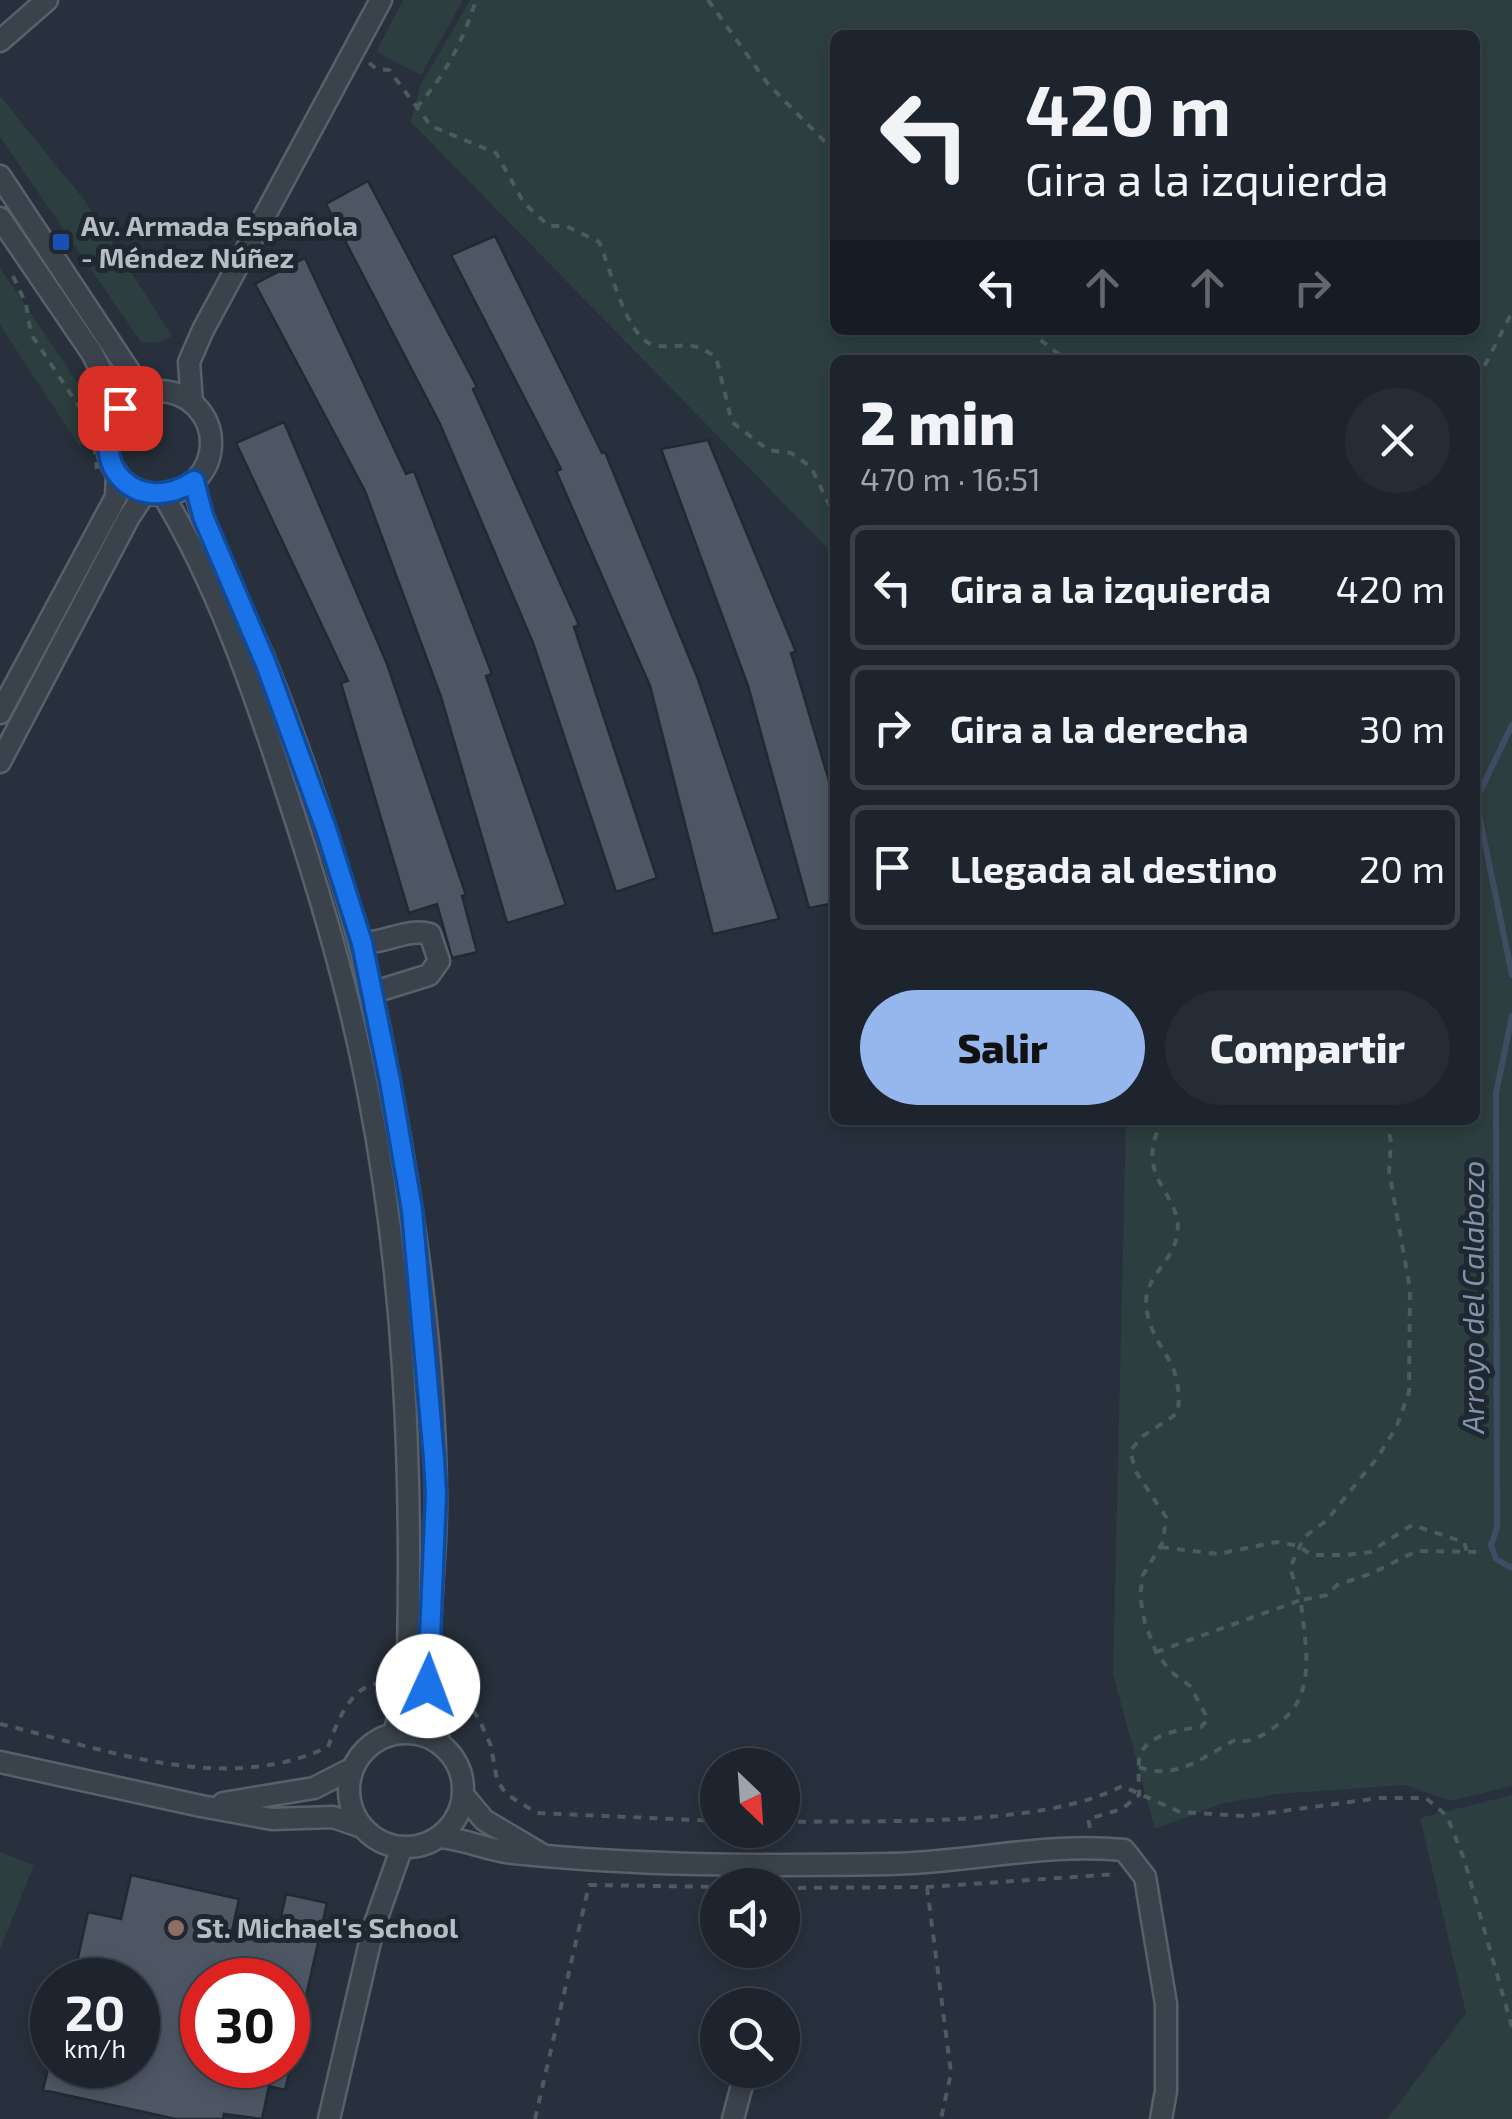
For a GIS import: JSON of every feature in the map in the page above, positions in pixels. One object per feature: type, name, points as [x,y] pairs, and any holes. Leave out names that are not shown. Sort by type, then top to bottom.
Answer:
[{"type":"street","points":[[0,41],[47,0]]},
{"type":"street","points":[[192,403],[190,362],[198,341],[382,0]]},
{"type":"street","points":[[0,176],[139,386],[167,391],[192,403],[206,420],[211,436],[210,452],[194,481],[154,494],[122,528],[0,762]]},
{"type":"street","points":[[0,218],[92,352],[120,408]]},
{"type":"street","points":[[0,713],[116,497],[109,479],[110,423],[120,408],[150,391]]},
{"type":"street","points":[[109,479],[154,494],[187,535],[258,704],[350,1005],[386,1196],[403,1356],[410,1544],[406,1684],[394,1734]]},
{"type":"street","points":[[194,481],[203,516],[266,664],[362,943],[412,1210],[436,1494],[428,1686],[439,1742],[459,1766],[464,1796],[460,1812],[440,1837]]},
{"type":"street","points":[[362,943],[420,931],[430,934],[437,950],[438,961],[429,975],[371,993]]},
{"type":"street","points":[[362,1827],[350,1799],[354,1768],[363,1752],[394,1734],[410,1732],[439,1742]]},
{"type":"street","points":[[0,1762],[272,1819],[333,1817],[402,1848],[440,1837],[468,1840],[509,1853],[680,1866],[918,1864],[1092,1847],[1124,1850],[1145,1877],[1166,2004],[1166,2091],[1161,2119]]},
{"type":"street","points":[[202,1806],[314,1788],[354,1768]]},
{"type":"street","points":[[464,1796],[484,1820],[544,1856]]},
{"type":"street","points":[[329,2119],[373,1929],[402,1848]]},
{"type":"street","points":[[733,2119],[741,2088]]},
{"type":"path","points":[[416,108],[461,46],[476,0]]},
{"type":"path","points":[[708,0],[768,84],[830,147]]},
{"type":"path","points":[[355,49],[377,69],[390,70]]},
{"type":"path","points":[[390,70],[396,62]]},
{"type":"path","points":[[390,70],[430,126],[496,153],[524,202],[548,226],[566,226],[598,242],[638,336],[653,346],[696,344],[716,358],[732,422],[768,450],[791,453],[811,467],[830,506]]},
{"type":"path","points":[[16,281],[32,334],[92,426],[94,454],[109,479]]},
{"type":"path","points":[[1480,374],[1512,312]]},
{"type":"path","points":[[1034,335],[1060,355]]},
{"type":"path","points":[[1139,1796],[1138,1767],[1146,1745],[1173,1732],[1201,1727],[1208,1719],[1190,1686],[1170,1671],[1156,1652],[1140,1596],[1143,1574],[1167,1535],[1166,1517],[1136,1472],[1130,1451],[1144,1436],[1178,1413],[1180,1387],[1174,1364],[1147,1314],[1146,1301],[1146,1288],[1170,1255],[1178,1234],[1176,1217],[1154,1173],[1151,1144],[1160,1125]]},
{"type":"path","points":[[1138,1767],[1150,1771],[1186,1767],[1234,1739],[1247,1741],[1290,1716],[1301,1696],[1306,1628],[1290,1568],[1304,1536],[1326,1521],[1358,1486],[1396,1428],[1409,1392],[1410,1289],[1388,1170],[1392,1143],[1389,1125]]},
{"type":"path","points":[[1161,1548],[1218,1554],[1276,1542],[1300,1546],[1311,1555],[1370,1552],[1412,1525],[1464,1542],[1467,1552]]},
{"type":"path","points":[[1156,1652],[1301,1600],[1327,1595],[1337,1584],[1370,1574],[1416,1550],[1481,1552]]},
{"type":"path","points":[[0,1724],[142,1758],[235,1771],[281,1764],[328,1747],[354,1695],[374,1682],[406,1684]]},
{"type":"path","points":[[428,1686],[460,1693],[479,1719],[491,1746],[496,1780],[506,1794],[537,1813],[700,1821]]},
{"type":"path","points":[[800,1822],[965,1817],[1081,1805],[1122,1786],[1180,1812],[1246,1816],[1379,1798],[1426,1798],[1447,1816],[1464,1858],[1512,2028]]},
{"type":"path","points":[[1092,1847],[1088,1819],[1122,1809],[1139,1796]]},
{"type":"path","points":[[800,1888],[928,1887],[1128,1874],[1145,1877]]},
{"type":"path","points":[[535,2119],[589,1886],[700,1888]]},
{"type":"path","points":[[928,1887],[951,2073],[941,2119]]},
{"type":"shaded area","points":[[403,0],[463,0],[421,75],[376,52]]},
{"type":"shaded area","points":[[470,0],[1512,0],[1512,1786],[1451,1801],[1405,1785],[1278,1794],[1224,1803],[1155,1829],[1113,1674],[1126,1125],[1480,1125],[1480,355],[830,355],[830,551],[411,122],[420,86]]},
{"type":"shaded area","points":[[0,96],[86,202],[172,336],[157,343],[141,342],[0,137]]},
{"type":"shaded area","points":[[0,268],[88,398],[81,449],[0,325]]},
{"type":"shaded area","points":[[1512,1795],[1512,2119],[1387,2119],[1466,2013],[1420,1818]]},
{"type":"shaded area","points":[[0,1852],[34,1865],[0,1949]]},
{"type":"building","points":[[368,181],[477,387],[473,389],[579,625],[574,627],[657,878],[616,892],[533,643],[440,424],[326,204]]},
{"type":"building","points":[[495,236],[602,453],[605,452],[698,679],[779,919],[713,934],[650,686],[556,471],[561,469],[451,255]]},
{"type":"building","points":[[305,258],[406,474],[414,471],[492,674],[486,676],[566,905],[507,923],[441,697],[365,491],[255,284]]},
{"type":"building","points":[[284,422],[387,664],[466,895],[462,896],[477,952],[452,958],[437,904],[409,913],[341,683],[348,681],[236,443]]},
{"type":"building","points":[[708,440],[796,652],[791,653],[830,784],[830,904],[809,908],[748,686],[661,449]]},
{"type":"building","points":[[131,1875],[239,1899],[232,1931],[276,1940],[286,1894],[327,1903],[310,1979],[310,1958],[180,1958],[180,2088],[269,2088],[262,2119],[224,2114],[223,2119],[176,2119],[43,2090],[160,2088],[160,1958],[78,1958],[88,1912],[121,1919]]},
{"type":"waterway","name":"Arroyo del Calabozo","points":[[1480,792],[1512,725]]},
{"type":"waterway","name":"Arroyo del Calabozo","points":[[1480,819],[1512,975]]},
{"type":"waterway","name":"Arroyo del Calabozo","points":[[1512,1016],[1496,1093],[1497,1528],[1491,1545],[1496,1559],[1512,1568]]},
{"type":"place","name":"Av. Armada Española - Méndez Núñez","points":[[61,242]]},
{"type":"place","name":"St. Michael's School","points":[[176,1928]]},
{"type":"route","points":[[120,408],[110,423],[107,440],[109,458],[117,474],[146,493],[180,490],[194,481],[203,516],[266,664],[326,829],[362,943],[412,1210],[424,1318],[436,1494],[428,1686]]}]
